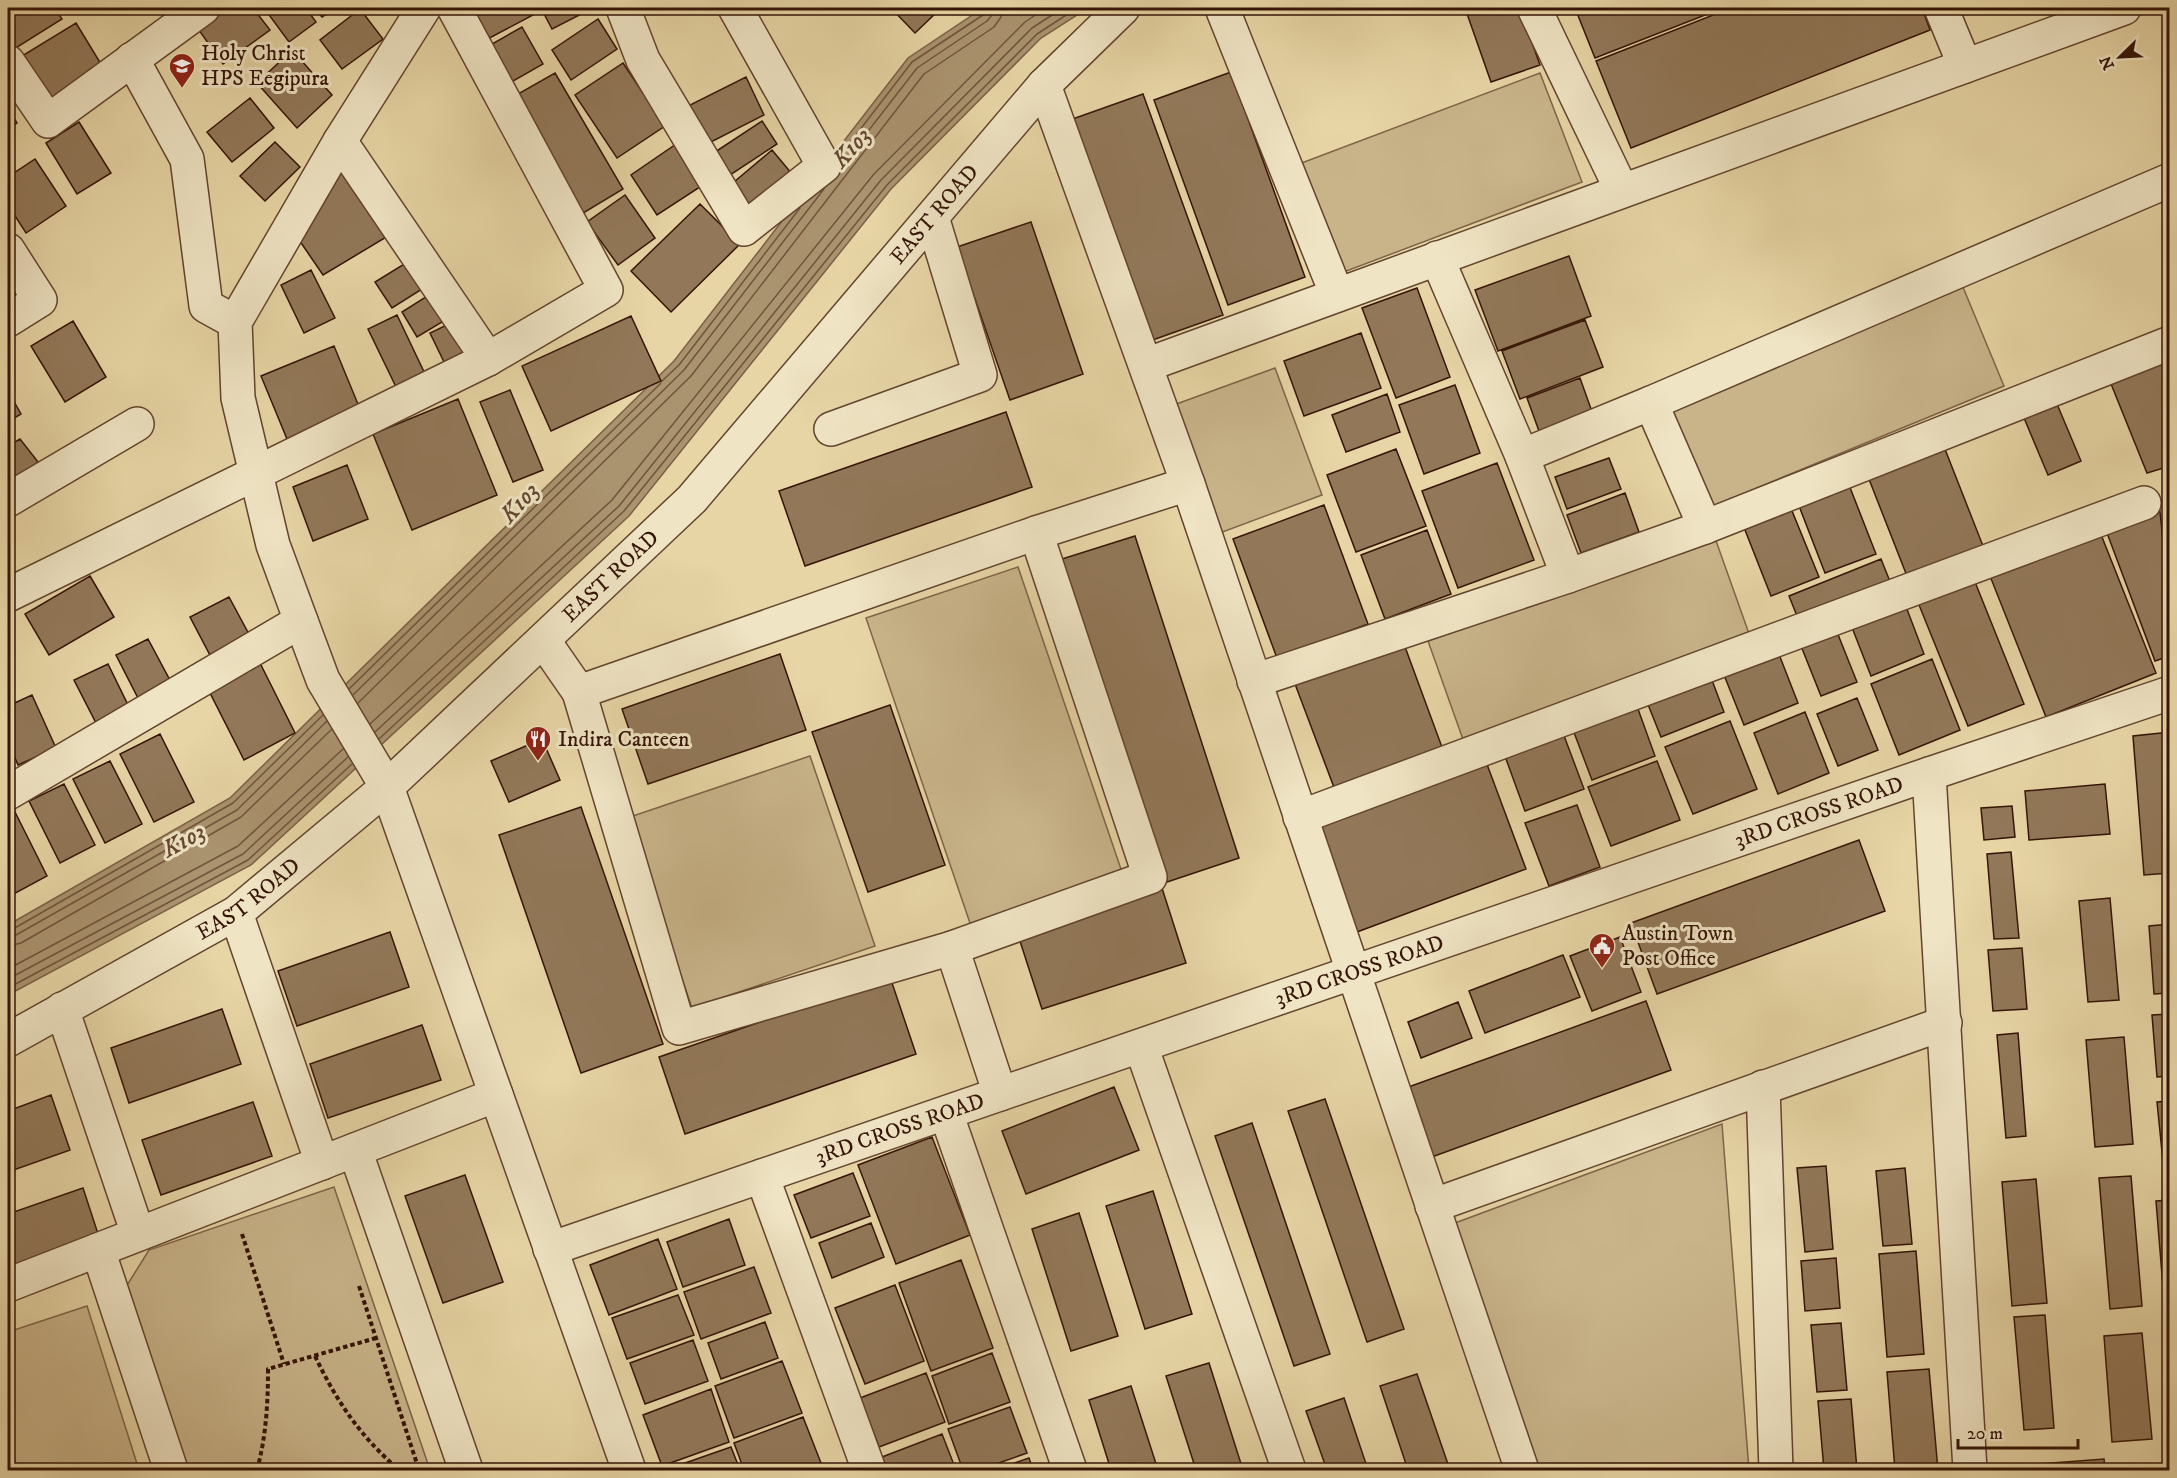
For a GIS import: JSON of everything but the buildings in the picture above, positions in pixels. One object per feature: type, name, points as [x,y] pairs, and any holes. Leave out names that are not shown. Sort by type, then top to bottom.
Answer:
[{"type":"street","points":[[8,62],[48,121],[202,8]]},
{"type":"street","points":[[424,8],[340,141],[235,322],[238,398],[273,545],[323,680],[387,787],[629,1470]]},
{"type":"street","points":[[8,595],[488,359],[606,290],[454,8]]},
{"type":"street","points":[[623,8],[644,60],[744,228],[824,166],[735,8]]},
{"type":"street","name":"EAST ROAD","points":[[8,1040],[236,913],[387,787],[692,499],[1044,85],[1123,8]]},
{"type":"street","points":[[1222,8],[1337,295]]},
{"type":"street","points":[[1534,8],[1622,191]]},
{"type":"street","points":[[1941,8],[1965,66]]},
{"type":"street","points":[[1146,365],[2124,8]]},
{"type":"street","points":[[132,59],[187,159],[206,306],[235,322]]},
{"type":"street","points":[[1044,85],[1188,484],[1522,1470]]},
{"type":"street","points":[[340,141],[488,359]]},
{"type":"street","points":[[1522,456],[1651,403],[2169,180]]},
{"type":"street","points":[[831,429],[980,375],[932,217]]},
{"type":"street","points":[[8,250],[40,300],[8,320]]},
{"type":"street","points":[[1437,258],[1522,456],[1568,576]]},
{"type":"street","points":[[1254,681],[1568,576],[1705,527],[2169,343]]},
{"type":"street","points":[[1651,403],[1705,527]]},
{"type":"street","points":[[8,500],[137,424]]},
{"type":"street","points":[[579,692],[1036,533],[1188,484]]},
{"type":"street","points":[[1300,817],[2144,503]]},
{"type":"street","points":[[543,639],[579,692],[680,1028],[952,948],[1150,877],[1036,533]]},
{"type":"street","points":[[8,793],[301,621]]},
{"type":"street","name":"3RD CROSS ROAD","points":[[550,1249],[2169,693]]},
{"type":"street","points":[[1929,774],[1970,1470]]},
{"type":"street","points":[[236,913],[322,1163]]},
{"type":"street","points":[[952,948],[1000,1094]]},
{"type":"street","points":[[62,1009],[138,1234]]},
{"type":"street","points":[[1432,1206],[1945,1023]]},
{"type":"street","points":[[1141,1046],[1289,1470]]},
{"type":"street","points":[[1763,1087],[1776,1470]]},
{"type":"street","points":[[8,1285],[496,1095]]},
{"type":"street","points":[[946,1113],[1070,1470]]},
{"type":"street","points":[[355,1150],[466,1470]]},
{"type":"street","points":[[762,1176],[869,1470]]},
{"type":"street","points":[[98,1250],[171,1470]]},
{"type":"path","points":[[240,1228],[284,1364]]},
{"type":"path","points":[[359,1284],[419,1470]]},
{"type":"path","points":[[257,1470],[268,1410],[268,1369],[416,1326]]},
{"type":"path","points":[[315,1356],[352,1422],[399,1470]]},
{"type":"shaded area","points":[[1540,73],[1582,182],[1341,273],[1299,164]]},
{"type":"shaded area","points":[[1960,280],[2004,386],[1708,508],[1664,402]]},
{"type":"shaded area","points":[[1275,368],[1322,495],[1217,534],[1171,406]]},
{"type":"shaded area","points":[[1715,538],[1752,642],[1465,745],[1428,641]]},
{"type":"shaded area","points":[[1018,567],[1123,875],[971,926],[866,618]]},
{"type":"shaded area","points":[[810,756],[875,946],[692,1008],[627,818]]},
{"type":"shaded area","points":[[1722,1124],[1749,1470],[1539,1470],[1455,1223]]},
{"type":"shaded area","points":[[334,1187],[430,1470],[183,1470],[124,1290],[149,1250]]},
{"type":"shaded area","points":[[87,1306],[139,1470],[18,1470],[8,1438],[8,1332]]},
{"type":"water","name":"K103","points":[[983,8],[1088,8],[1041,38],[891,189],[629,516],[251,865],[8,995],[8,925],[230,798],[674,361],[908,58]]},
{"type":"place","name":"Holy Christ HPS Eegipura","points":[[182,89]]},
{"type":"place","name":"Indira Canteen","points":[[538,762]]},
{"type":"place","name":"Austin Town Post Office","points":[[1602,969]]}]
